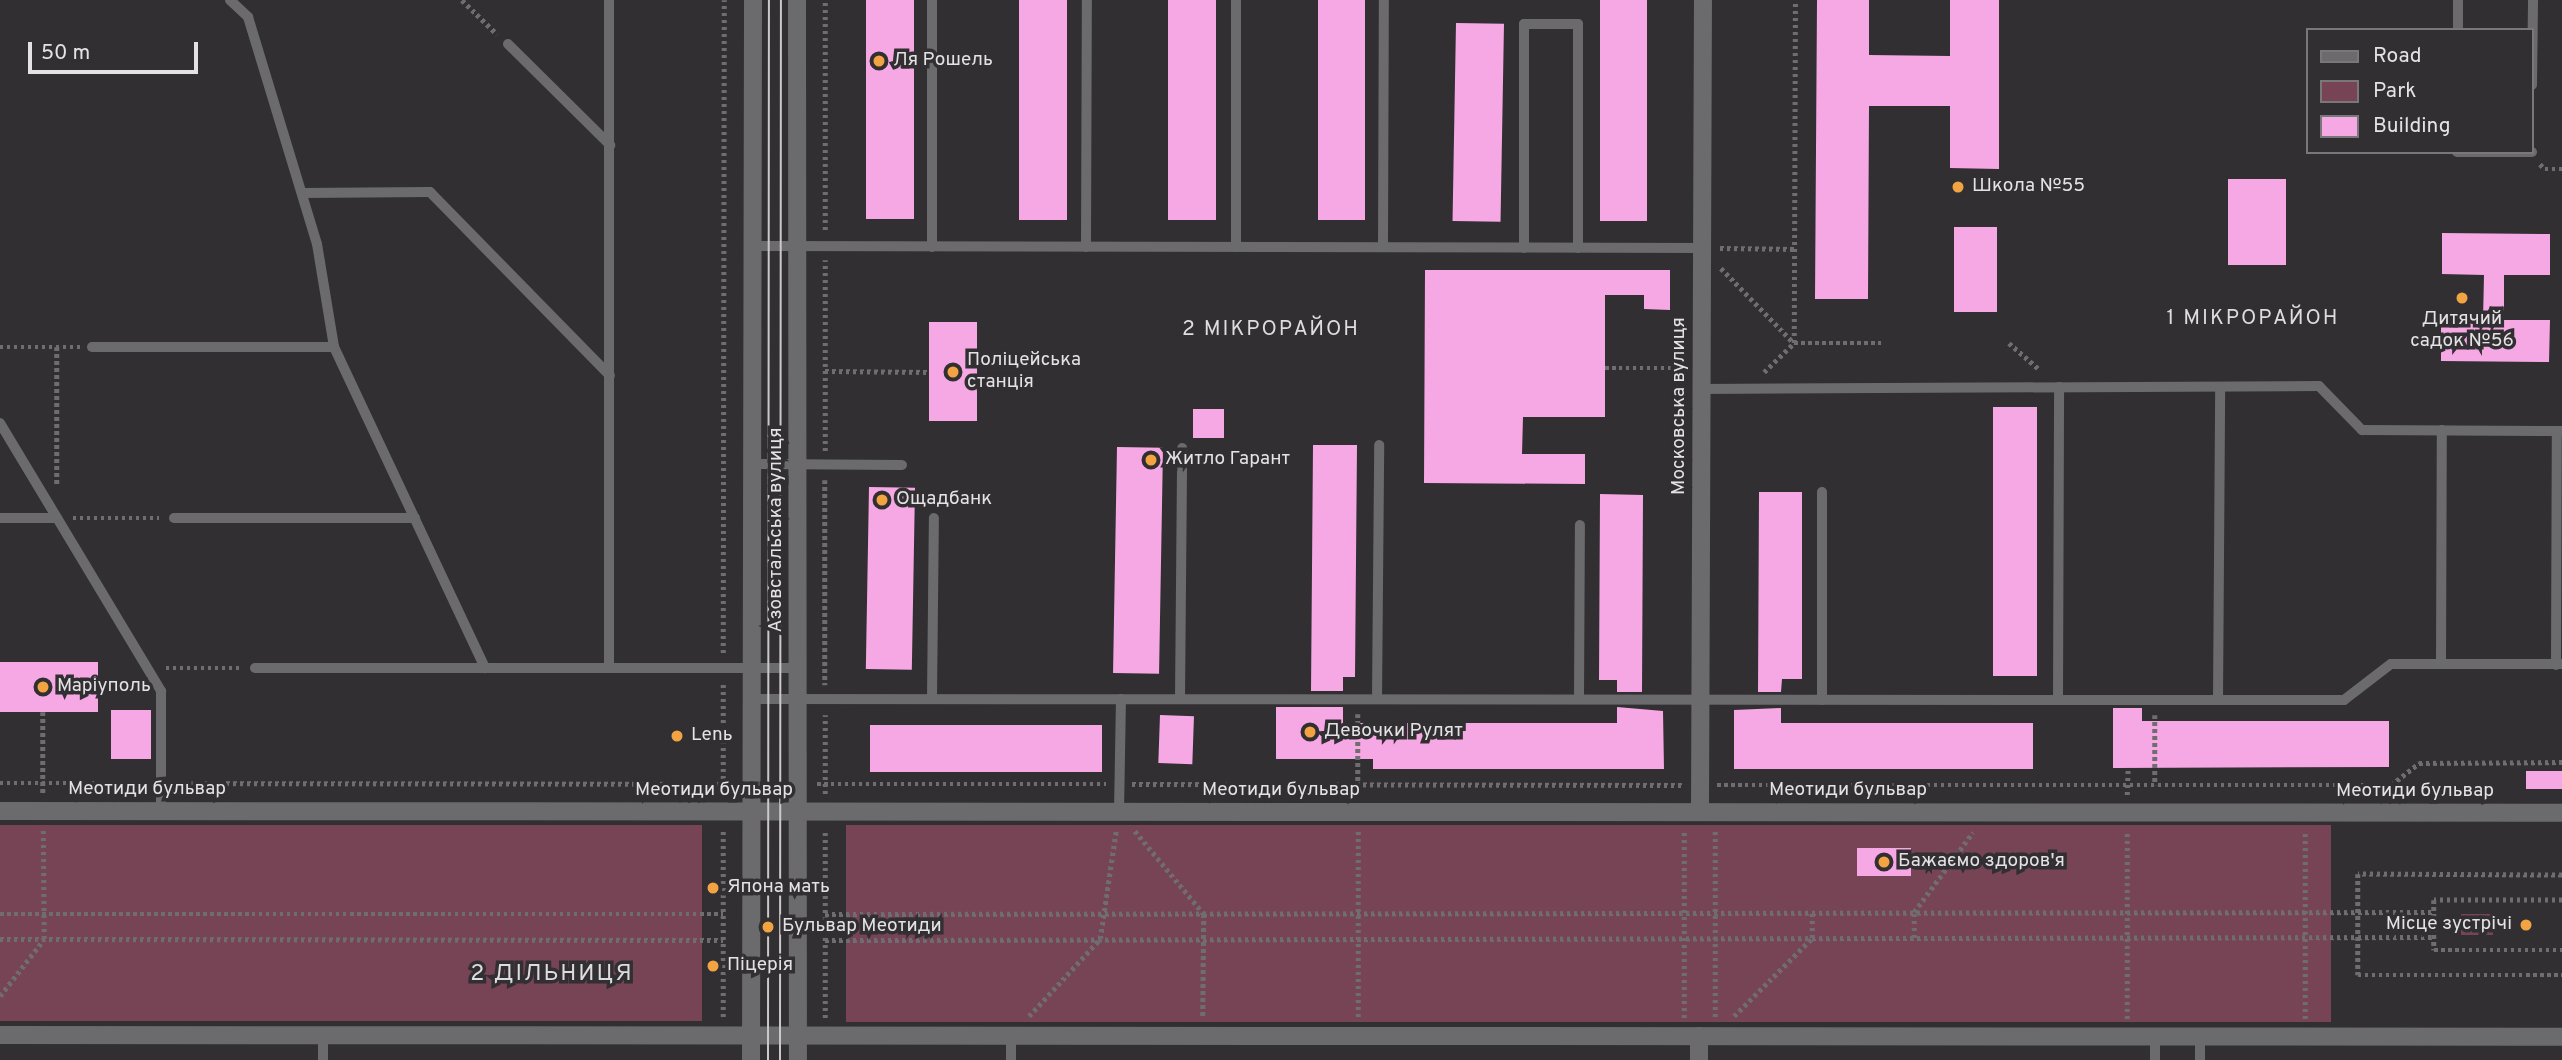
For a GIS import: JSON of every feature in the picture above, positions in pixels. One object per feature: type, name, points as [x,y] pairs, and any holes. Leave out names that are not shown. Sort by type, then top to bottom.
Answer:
[{"type":"street","name":"Азовстальська вулиця","points":[[751,1060],[753,0]]},
{"type":"street","name":"Азовстальська вулиця","points":[[797,0],[798,1060]]},
{"type":"street","name":"Московська вулиця","points":[[1699,812],[1703,0]]},
{"type":"street","name":"Меотиди бульвар","points":[[0,811],[2562,813]]},
{"type":"street","points":[[0,1035],[2562,1037]]},
{"type":"street","points":[[1699,1036],[1699,1060]]},
{"type":"lane","points":[[230,0],[248,17],[302,193],[317,244],[334,347],[485,668]]},
{"type":"lane","points":[[609,0],[609,668]]},
{"type":"lane","points":[[932,0],[932,247]]},
{"type":"lane","points":[[1086,247],[1087,0]]},
{"type":"lane","points":[[1236,0],[1236,247]]},
{"type":"lane","points":[[1383,247],[1384,0]]},
{"type":"lane","points":[[2458,0],[2458,28]]},
{"type":"lane","points":[[2533,0],[2533,28]]},
{"type":"lane","points":[[1524,248],[1524,24],[1578,23],[1578,248]]},
{"type":"lane","points":[[508,44],[610,145]]},
{"type":"lane","points":[[302,193],[430,192],[610,376]]},
{"type":"lane","points":[[752,246],[1702,248]]},
{"type":"lane","points":[[92,347],[334,347]]},
{"type":"lane","points":[[752,699],[2344,700],[2391,664],[2559,664],[2560,431],[2362,430],[2319,386],[1701,389]]},
{"type":"lane","points":[[2058,700],[2059,387]]},
{"type":"lane","points":[[2218,700],[2220,387]]},
{"type":"lane","points":[[0,423],[161,691],[161,811]]},
{"type":"lane","points":[[2441,664],[2442,430]]},
{"type":"lane","points":[[1377,699],[1379,445]]},
{"type":"lane","points":[[1180,699],[1182,448]]},
{"type":"lane","points":[[752,464],[902,465]]},
{"type":"lane","points":[[1822,492],[1822,699]]},
{"type":"lane","points":[[0,518],[57,517]]},
{"type":"lane","points":[[174,518],[415,518]]},
{"type":"lane","points":[[932,699],[933,518]]},
{"type":"lane","points":[[1579,699],[1580,525]]},
{"type":"lane","points":[[256,668],[798,668]]},
{"type":"lane","points":[[1119,812],[1121,699]]},
{"type":"lane","points":[[323,1035],[323,1060]]},
{"type":"lane","points":[[1010,1060],[1011,1036]]},
{"type":"lane","points":[[2155,1037],[2155,1060]]},
{"type":"lane","points":[[2200,1037],[2200,1060]]},
{"type":"path","points":[[463,0],[508,44]]},
{"type":"path","points":[[723,1035],[724,0]]},
{"type":"path","points":[[825,0],[825,1035]]},
{"type":"path","points":[[1794,343],[1795,0]]},
{"type":"path","points":[[2545,169],[2562,169]]},
{"type":"path","points":[[1702,248],[1794,249]]},
{"type":"path","points":[[1702,248],[1794,343]]},
{"type":"path","points":[[1748,388],[1794,343],[1881,343]]},
{"type":"path","points":[[2009,344],[2059,387]]},
{"type":"path","points":[[0,347],[92,347]]},
{"type":"path","points":[[57,347],[57,517],[174,518]]},
{"type":"path","points":[[1605,368],[1701,368]]},
{"type":"path","points":[[825,371],[929,372]]},
{"type":"path","points":[[147,668],[256,668]]},
{"type":"path","points":[[2155,700],[2155,785]]},
{"type":"path","points":[[0,996],[44,939],[43,712]]},
{"type":"path","points":[[798,784],[2391,785],[2418,763],[2562,762]]},
{"type":"path","points":[[2127,768],[2127,1037]]},
{"type":"path","points":[[0,783],[752,784]]},
{"type":"path","points":[[1699,1036],[1684,938],[1684,913],[1699,812],[1700,785]]},
{"type":"path","points":[[1699,1036],[1715,938],[1715,913],[1699,812],[1700,785]]},
{"type":"path","points":[[1914,938],[1914,912],[2008,785]]},
{"type":"path","points":[[2305,1037],[2306,785]]},
{"type":"path","points":[[1011,1036],[1100,939],[1100,914],[1119,812]]},
{"type":"path","points":[[1119,812],[1204,914],[1203,1036]]},
{"type":"path","points":[[2562,875],[2358,874],[2358,975],[2562,975]]},
{"type":"path","points":[[2562,900],[2434,900],[2434,950],[2562,950]]},
{"type":"path","points":[[825,914],[2434,912]]},
{"type":"path","points":[[1358,913],[1359,1036]]},
{"type":"path","points":[[1699,1036],[1812,938],[1812,913]]},
{"type":"path","points":[[0,914],[723,914]]},
{"type":"path","points":[[825,940],[2434,937]]},
{"type":"path","points":[[0,939],[723,940]]},
{"type":"green space","points":[[0,825],[702,825],[702,1021],[0,1021]]},
{"type":"green space","points":[[846,825],[2331,825],[2331,1022],[846,1022]]},
{"type":"green space","points":[[2461,914],[2493,914],[2493,935],[2461,935]]},
{"type":"building","points":[[866,0],[914,0],[914,219],[866,219]]},
{"type":"building","points":[[1019,0],[1067,0],[1067,220],[1019,220]]},
{"type":"building","points":[[1168,0],[1216,0],[1216,220],[1168,220]]},
{"type":"building","points":[[1318,0],[1365,0],[1365,220],[1318,220]]},
{"type":"building","points":[[1600,0],[1647,0],[1647,221],[1600,221]]},
{"type":"building","points":[[1817,0],[1869,0],[1869,55],[1950,56],[1950,0],[1999,0],[1999,169],[1950,168],[1950,106],[1869,106],[1868,299],[1815,299]]},
{"type":"building","points":[[1456,23],[1504,24],[1501,222],[1453,221]]},
{"type":"building","points":[[2228,179],[2286,179],[2286,265],[2228,265]]},
{"type":"building","points":[[1954,227],[1997,227],[1997,312],[1954,312]]},
{"type":"building","points":[[2442,233],[2550,234],[2550,275],[2504,275],[2504,320],[2550,320],[2549,362],[2441,361],[2441,320],[2483,320],[2484,275],[2442,274]]},
{"type":"building","points":[[1425,270],[1670,270],[1670,310],[1644,309],[1644,295],[1605,295],[1605,417],[1523,417],[1522,454],[1585,454],[1585,484],[1424,483]]},
{"type":"building","points":[[929,322],[977,322],[977,421],[929,421]]},
{"type":"building","points":[[1993,407],[2037,407],[2037,676],[1993,676]]},
{"type":"building","points":[[1193,409],[1224,409],[1224,438],[1193,438]]},
{"type":"building","points":[[1313,445],[1357,445],[1355,677],[1343,677],[1343,691],[1311,691]]},
{"type":"building","points":[[1117,447],[1163,448],[1159,674],[1113,673]]},
{"type":"building","points":[[869,487],[915,488],[912,670],[866,669]]},
{"type":"building","points":[[1759,492],[1802,492],[1802,679],[1782,679],[1781,692],[1758,692]]},
{"type":"building","points":[[1600,494],[1643,495],[1642,692],[1617,692],[1617,680],[1599,680]]},
{"type":"building","points":[[0,662],[98,662],[98,712],[0,712]]},
{"type":"building","points":[[1276,707],[1343,707],[1343,723],[1617,723],[1617,707],[1663,711],[1664,769],[1373,769],[1373,759],[1276,759]]},
{"type":"building","points":[[1781,708],[1781,723],[2033,723],[2033,769],[1734,769],[1734,710]]},
{"type":"building","points":[[2113,708],[2142,708],[2142,721],[2389,721],[2389,767],[2113,768]]},
{"type":"building","points":[[111,710],[151,710],[151,759],[111,759]]},
{"type":"building","points":[[1160,715],[1194,716],[1192,764],[1158,763]]},
{"type":"building","points":[[870,725],[1102,725],[1102,772],[870,772]]},
{"type":"building","points":[[2526,771],[2562,771],[2562,789],[2526,789]]},
{"type":"building","points":[[1857,848],[1911,848],[1911,876],[1857,876]]},
{"type":"tram line","points":[[768,1060],[769,0]]},
{"type":"tram line","points":[[780,1060],[781,0]]},
{"type":"place","name":"Ля Рошель","points":[[879,61]]},
{"type":"place","name":"Школа №55","points":[[1958,187]]},
{"type":"place","name":"Дитячий садок №56","points":[[2462,298]]},
{"type":"place","name":"Поліцейська станція","points":[[953,372]]},
{"type":"place","name":"Житло Гарант","points":[[1151,460]]},
{"type":"place","name":"Ощадбанк","points":[[882,500]]},
{"type":"place","name":"Маріуполь","points":[[43,687]]},
{"type":"place","name":"Девочки Рулят","points":[[1310,732]]},
{"type":"place","name":"Lenь","points":[[677,736]]},
{"type":"place","name":"Бажаємо здоров'я","points":[[1884,862]]},
{"type":"place","name":"Япона мать","points":[[713,888]]},
{"type":"place","name":"Місце зустрічі","points":[[2526,925]]},
{"type":"place","name":"Бульвар Меотиди","points":[[768,927]]},
{"type":"place","name":"Піцерія","points":[[713,966]]},
{"type":"district","name":"1 МІКРОРАЙОН","points":[[2253,319]]},
{"type":"district","name":"2 МІКРОРАЙОН","points":[[1271,330]]},
{"type":"district","name":"2 ДІЛЬНИЦЯ","points":[[552,975]]}]
